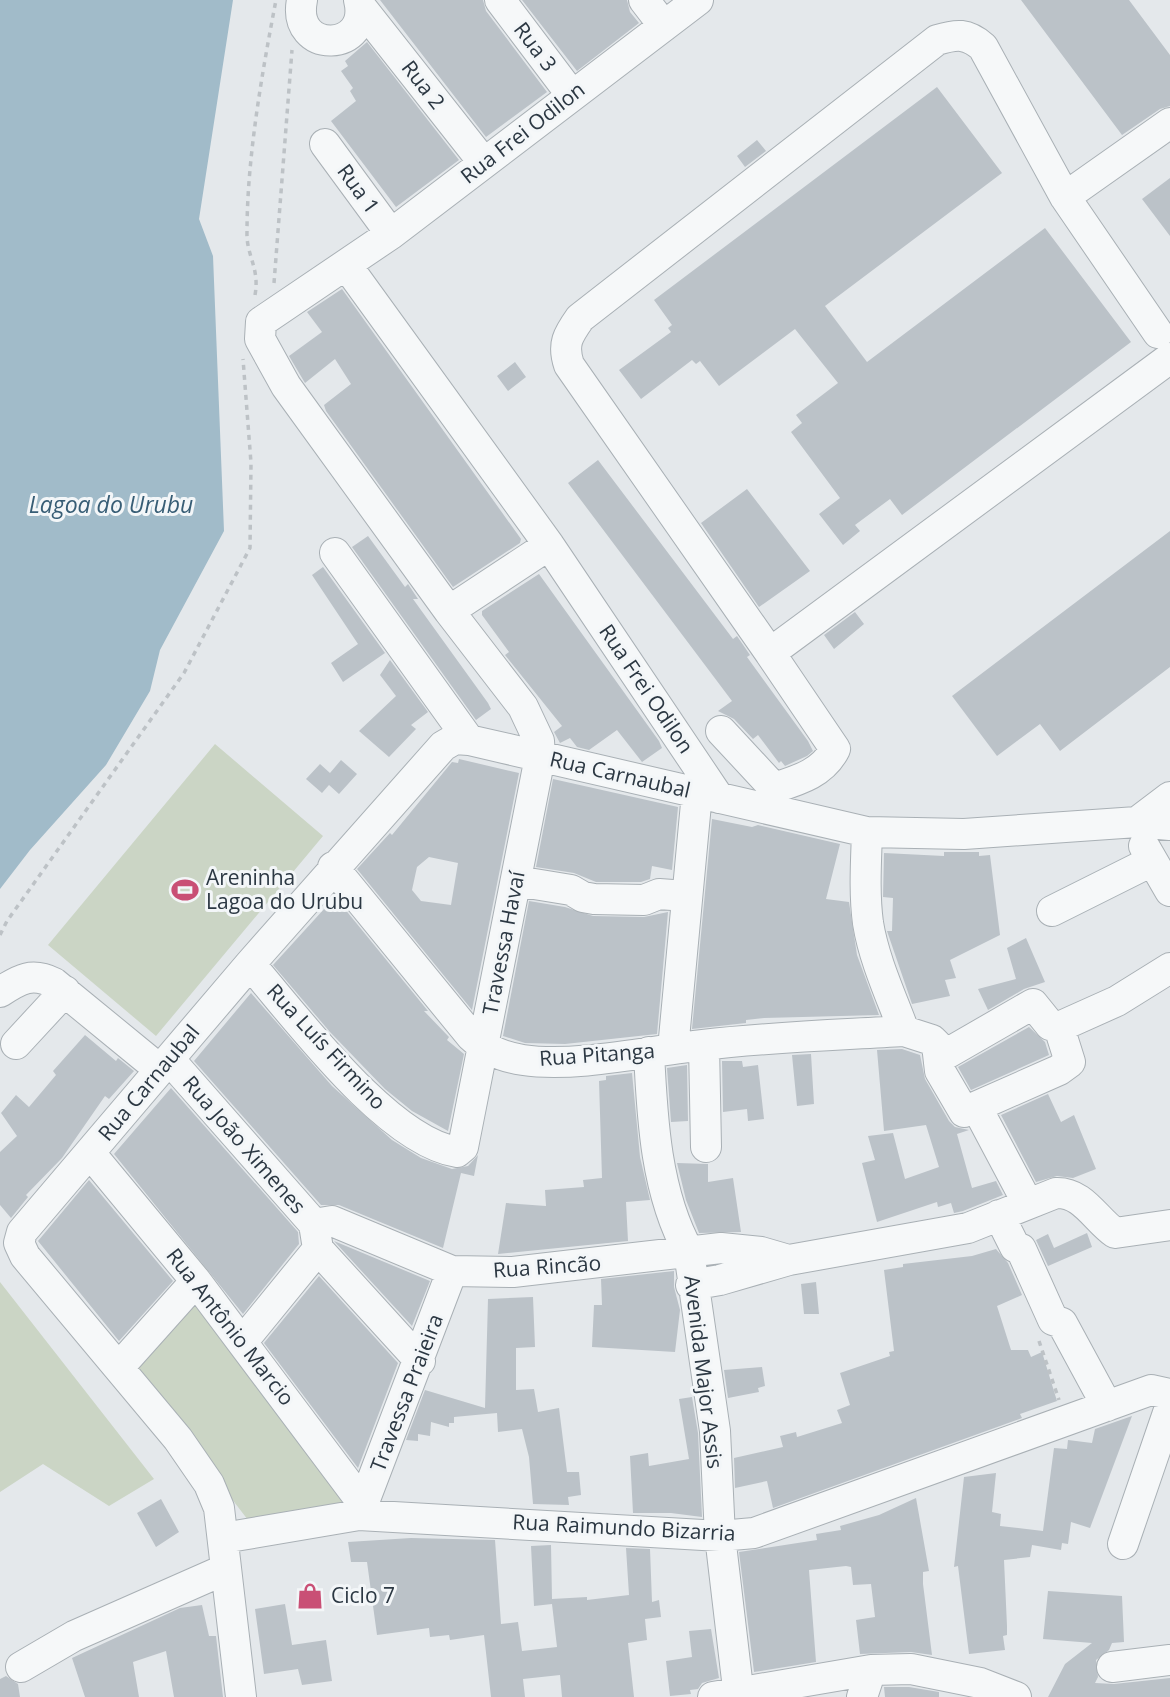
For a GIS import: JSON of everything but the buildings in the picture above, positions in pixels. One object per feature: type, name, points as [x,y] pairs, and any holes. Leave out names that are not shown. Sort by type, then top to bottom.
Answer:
[{"type":"street","name":"Rua 2","points":[[302,0],[302,21],[307,30],[324,40],[333,41],[350,34],[360,19],[360,4]]},
{"type":"street","name":"Rua 3","points":[[499,0],[571,94]]},
{"type":"street","points":[[644,0],[664,26]]},
{"type":"street","name":"Rua Frei Odilon","points":[[263,308],[347,266],[698,0]]},
{"type":"street","name":"Rua 2","points":[[360,4],[484,163]]},
{"type":"street","points":[[721,731],[774,788],[795,781],[828,763],[835,749],[569,365],[564,349],[568,334],[591,309],[937,40],[970,37],[983,47],[1065,197],[1164,346],[770,653]]},
{"type":"street","points":[[1065,197],[1170,123]]},
{"type":"street","name":"Rua 1","points":[[325,144],[391,234]]},
{"type":"street","name":"Rua Frei Odilon","points":[[347,266],[549,545],[708,795]]},
{"type":"street","points":[[263,308],[260,340],[267,358],[449,611],[523,707],[539,741],[540,757]]},
{"type":"street","points":[[449,611],[549,545]]},
{"type":"street","points":[[335,553],[469,740]]},
{"type":"street","name":"Rua Carnaubal","points":[[241,1697],[219,1508],[209,1484],[178,1439],[120,1366],[25,1256],[19,1243],[22,1232],[164,1064],[333,867],[443,746],[455,739],[469,740],[867,832],[964,834],[1136,822],[1170,825]]},
{"type":"street","name":"Travessa Havaí","points":[[468,1130],[540,757]]},
{"type":"street","name":"Avenida Major Assis","points":[[708,795],[686,896],[661,1051],[663,1180],[676,1230],[689,1252],[691,1285],[715,1431],[730,1695]]},
{"type":"street","points":[[1170,797],[1136,822],[1152,861],[1170,891]]},
{"type":"street","points":[[867,832],[865,891],[868,925],[904,1031],[932,1040],[941,1057],[940,1070],[964,1112],[1070,1062],[1059,1027]]},
{"type":"street","points":[[1052,911],[1152,861]]},
{"type":"street","points":[[333,867],[484,1048]]},
{"type":"street","points":[[516,881],[571,890],[583,897],[644,901],[659,894],[686,896]]},
{"type":"street","name":"Rua Luís Firmino","points":[[250,964],[350,1078],[393,1119],[416,1136],[457,1152],[463,1147],[468,1130]]},
{"type":"street","points":[[941,1057],[1033,1004],[1050,1025],[1059,1027],[1117,1001],[1170,968]]},
{"type":"street","name":"Rua João Ximenes","points":[[0,992],[27,976],[40,976],[65,991],[164,1064],[316,1237],[420,1361]]},
{"type":"street","points":[[16,1044],[65,991]]},
{"type":"street","name":"Rua Pitanga","points":[[484,1048],[524,1060],[560,1061],[704,1045],[904,1031]]},
{"type":"street","points":[[704,1045],[706,1147]]},
{"type":"street","points":[[977,1108],[1028,1204]]},
{"type":"street","name":"Rua Antônio Marcio","points":[[90,1153],[243,1341],[361,1510]]},
{"type":"street","name":"Rua Rincão","points":[[691,1285],[720,1280],[789,1259],[968,1228],[1056,1193],[1068,1192],[1078,1197],[1115,1234],[1170,1225]]},
{"type":"street","points":[[999,1215],[1015,1247],[1021,1250],[1026,1259],[1053,1320],[1062,1323],[1107,1406]]},
{"type":"street","name":"Rua Rincão","points":[[316,1237],[332,1221],[453,1271],[513,1272],[638,1260],[689,1252],[740,1249],[789,1259]]},
{"type":"street","points":[[243,1341],[316,1237]]},
{"type":"street","name":"Travessa Praieira","points":[[361,1510],[453,1271]]},
{"type":"street","points":[[120,1366],[196,1281]]},
{"type":"street","name":"Rua Raimundo Bizarria","points":[[223,1538],[361,1510],[720,1536],[754,1533],[1151,1390],[1170,1394]]},
{"type":"street","points":[[1123,1545],[1170,1407]]},
{"type":"street","points":[[21,1667],[74,1636],[226,1569]]},
{"type":"street","points":[[1112,1667],[1170,1660]]},
{"type":"street","points":[[730,1695],[866,1684],[911,1669],[980,1683],[1016,1697]]},
{"type":"path","points":[[263,308],[259,277],[246,234],[260,85],[276,0]]},
{"type":"path","points":[[263,308],[293,40]]},
{"type":"path","points":[[0,935],[7,921],[184,673],[250,548],[251,463],[242,347]]},
{"type":"path","points":[[1038,1339],[1065,1422]]},
{"type":"green space","name":"Areninha Lagoa do Urubu","points":[[215,744],[323,836],[156,1036],[48,945]]},
{"type":"green space","points":[[0,1282],[154,1479],[109,1506],[43,1464],[0,1492]]},
{"type":"green space","points":[[190,1291],[346,1502],[248,1520],[129,1365]]},
{"type":"water","name":"Lagoa do Urubu","points":[[0,0],[233,0],[199,219],[213,256],[224,531],[160,650],[150,691],[106,765],[30,850],[0,889]]},
{"type":"place","name":"Areninha Lagoa do Urubu","points":[[185,890]]},
{"type":"place","name":"Ciclo 7","points":[[310,1596]]}]
